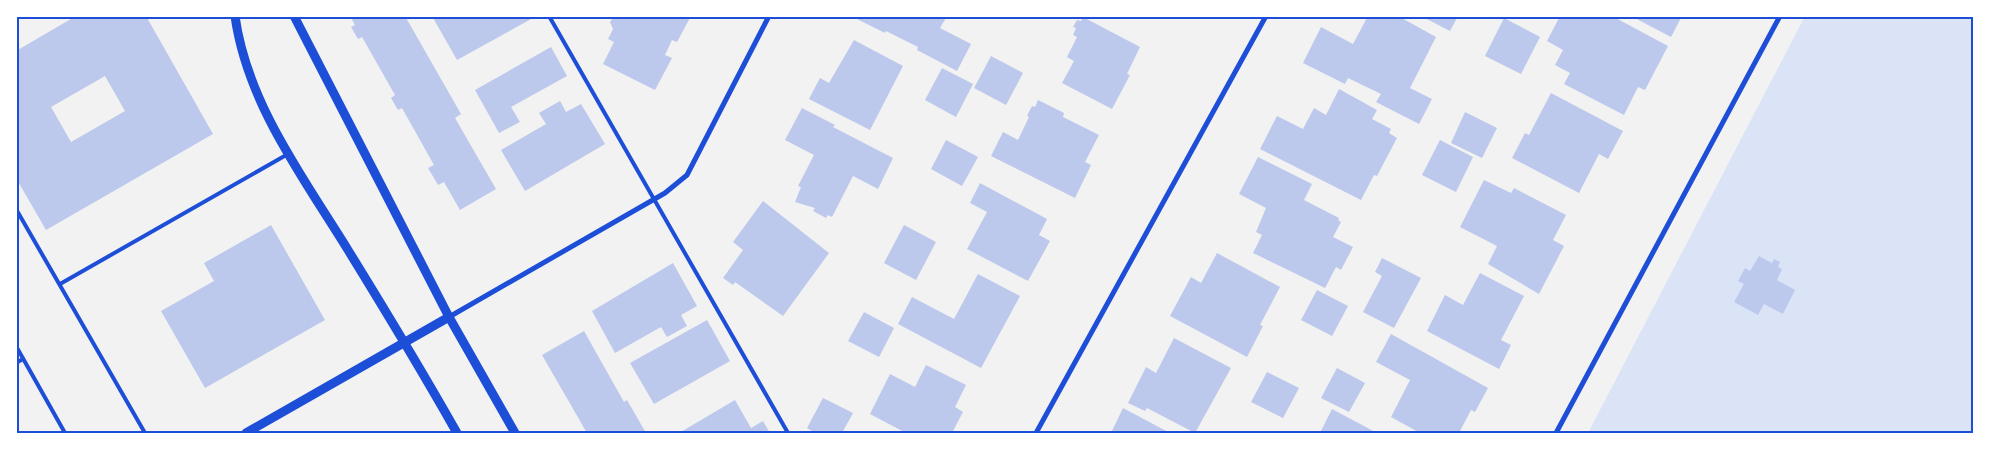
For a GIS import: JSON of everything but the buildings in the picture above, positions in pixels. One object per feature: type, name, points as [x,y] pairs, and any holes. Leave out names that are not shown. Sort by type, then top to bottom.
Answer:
[{"type":"street","points":[[235,16],[239,44],[249,76],[288,154],[405,342],[457,433]]},
{"type":"street","points":[[294,16],[449,317],[515,433]]},
{"type":"street","points":[[246,433],[655,200],[687,175],[769,16]]},
{"type":"street","points":[[1036,433],[1266,16]]},
{"type":"street","points":[[1556,433],[1780,16]]},
{"type":"lane","points":[[549,16],[788,433]]},
{"type":"lane","points":[[60,284],[288,154]]},
{"type":"lane","points":[[16,209],[145,433]]},
{"type":"lane","points":[[16,346],[65,433]]},
{"type":"lane","points":[[16,363],[24,359]]},
{"type":"shaded area","points":[[1805,16],[1974,16],[1974,433],[1588,433]]}]
